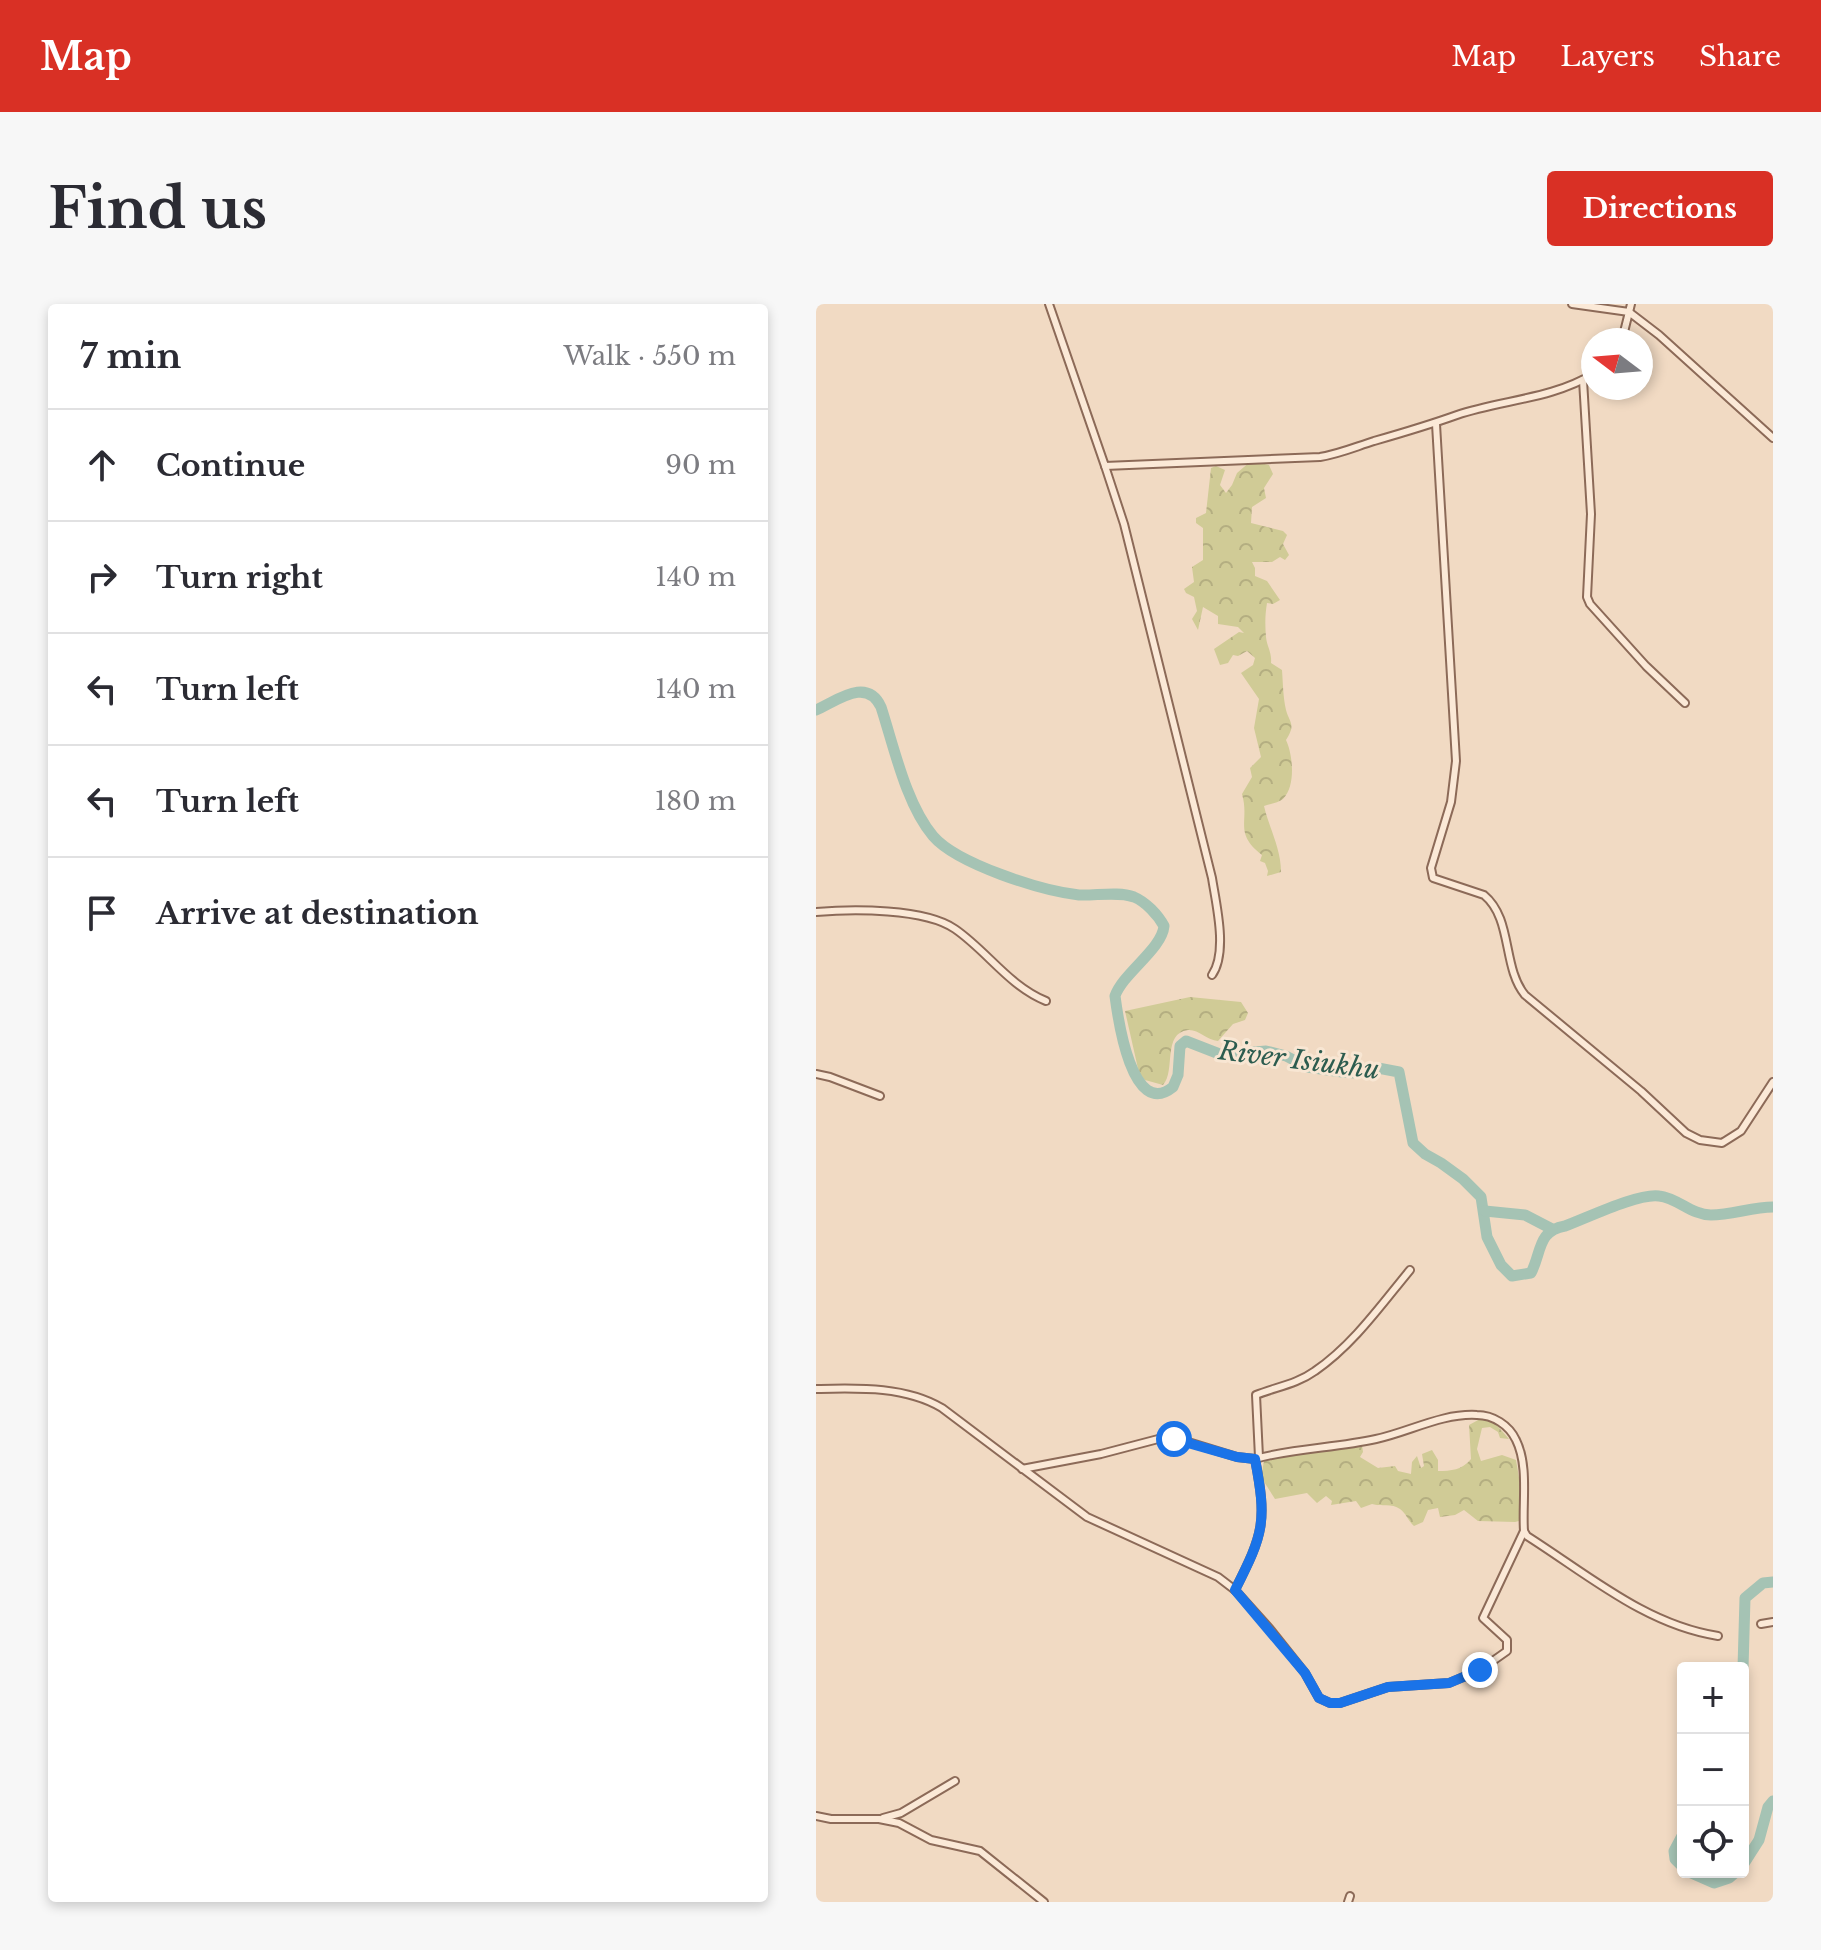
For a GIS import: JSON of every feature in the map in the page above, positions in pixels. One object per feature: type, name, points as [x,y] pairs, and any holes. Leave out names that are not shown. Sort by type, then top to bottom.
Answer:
[{"type":"street","points":[[1049,304],[1124,524],[1212,878],[1220,935],[1218,959],[1212,975]]},
{"type":"street","points":[[1572,304],[1629,312],[1773,438]]},
{"type":"street","points":[[1625,328],[1631,304]]},
{"type":"street","points":[[1105,466],[1339,454],[1457,415],[1581,381]]},
{"type":"street","points":[[1584,400],[1591,514],[1587,597],[1646,666],[1685,703]]},
{"type":"street","points":[[1436,424],[1456,761],[1451,802],[1431,868],[1433,878],[1491,900],[1498,912],[1514,974],[1525,995],[1641,1091],[1686,1133],[1712,1143],[1722,1143],[1741,1131],[1773,1082]]},
{"type":"street","points":[[816,912],[897,913],[953,927],[1031,995],[1046,1001]]},
{"type":"street","points":[[816,1074],[880,1096]]},
{"type":"street","points":[[1235,1590],[1259,1539],[1262,1521],[1256,1395],[1296,1382],[1315,1371],[1361,1329],[1410,1270]]},
{"type":"street","points":[[816,1389],[872,1389],[923,1397],[942,1408],[1022,1469],[1087,1517],[1206,1571],[1235,1590],[1296,1662],[1319,1698],[1330,1703],[1340,1703],[1388,1687],[1449,1683],[1480,1670],[1507,1651],[1507,1640],[1483,1618],[1524,1531],[1521,1464],[1516,1440],[1504,1424],[1492,1417],[1456,1416],[1377,1439],[1257,1458],[1237,1457],[1185,1441],[1162,1438],[1101,1454],[1022,1469]]},
{"type":"street","points":[[1524,1531],[1642,1610],[1674,1626],[1718,1636]]},
{"type":"street","points":[[1761,1624],[1773,1622]]},
{"type":"street","points":[[879,1819],[901,1813],[955,1781]]},
{"type":"street","points":[[816,1816],[899,1823],[948,1845],[980,1851],[1044,1902]]},
{"type":"green space","points":[[1251,461],[1269,465],[1273,474],[1264,488],[1266,498],[1252,507],[1251,523],[1283,531],[1287,535],[1283,544],[1289,555],[1285,560],[1280,557],[1272,562],[1252,562],[1255,576],[1267,581],[1280,600],[1267,603],[1266,637],[1271,663],[1282,670],[1285,705],[1291,724],[1286,740],[1292,762],[1290,786],[1283,799],[1264,806],[1277,846],[1281,872],[1267,876],[1265,863],[1260,861],[1262,855],[1245,833],[1242,794],[1252,777],[1250,768],[1261,757],[1254,728],[1259,699],[1241,673],[1253,665],[1255,658],[1247,651],[1233,655],[1228,663],[1220,665],[1214,649],[1239,632],[1244,633],[1238,627],[1218,624],[1218,616],[1203,607],[1198,630],[1192,619],[1197,611],[1194,597],[1184,589],[1194,582],[1192,567],[1203,560],[1203,528],[1196,523],[1196,518],[1206,513],[1211,468],[1216,466],[1225,470],[1220,485],[1226,493],[1237,473]]},
{"type":"green space","points":[[1190,997],[1241,1002],[1248,1013],[1245,1020],[1233,1024],[1218,1041],[1192,1030],[1180,1033],[1172,1045],[1169,1071],[1163,1085],[1145,1080],[1139,1073],[1125,1011]]},
{"type":"green space","points":[[1480,1419],[1494,1422],[1509,1439],[1500,1438],[1498,1432],[1490,1427],[1482,1428],[1477,1449],[1481,1461],[1502,1455],[1516,1460],[1523,1501],[1519,1521],[1478,1521],[1464,1510],[1440,1517],[1438,1508],[1428,1510],[1423,1522],[1414,1526],[1394,1506],[1372,1504],[1361,1508],[1356,1501],[1331,1505],[1332,1501],[1326,1496],[1317,1503],[1307,1493],[1275,1499],[1261,1477],[1264,1461],[1273,1458],[1362,1445],[1360,1457],[1378,1468],[1395,1466],[1398,1471],[1411,1474],[1412,1462],[1417,1456],[1421,1468],[1424,1466],[1422,1454],[1432,1450],[1438,1460],[1438,1471],[1456,1469],[1471,1459],[1469,1425]]},
{"type":"waterway","name":"River Isiukhu","points":[[816,710],[860,692],[875,698],[881,707],[915,808],[933,836],[961,856],[980,866],[1044,888],[1079,895],[1128,895],[1143,902],[1155,913],[1164,926],[1162,935],[1115,996],[1130,1062],[1137,1079],[1147,1090],[1159,1094],[1173,1087],[1178,1075],[1180,1046],[1186,1041],[1222,1055],[1266,1051],[1286,1056],[1307,1067],[1355,1073],[1378,1068],[1399,1072],[1413,1143],[1463,1179],[1481,1197],[1487,1237],[1501,1265],[1512,1276],[1531,1273],[1549,1232],[1639,1198],[1666,1197],[1697,1212],[1711,1215],[1773,1207]]},
{"type":"waterway","name":"River Isiukhu","points":[[1485,1211],[1525,1215],[1552,1229]]},
{"type":"waterway","name":"River Isiukhu","points":[[1743,1662],[1745,1598],[1763,1583],[1773,1582]]},
{"type":"waterway","name":"River Isiukhu","points":[[1749,1856],[1759,1840],[1768,1807],[1773,1801]]},
{"type":"waterway","name":"River Isiukhu","points":[[1677,1845],[1674,1851],[1677,1861]]},
{"type":"waterway","name":"River Isiukhu","points":[[1703,1878],[1714,1883],[1729,1878]]},
{"type":"route","points":[[1174,1439],[1255,1459],[1263,1502],[1262,1521],[1259,1539],[1235,1590],[1305,1673],[1319,1698],[1340,1703],[1388,1687],[1449,1683],[1480,1670]]}]
